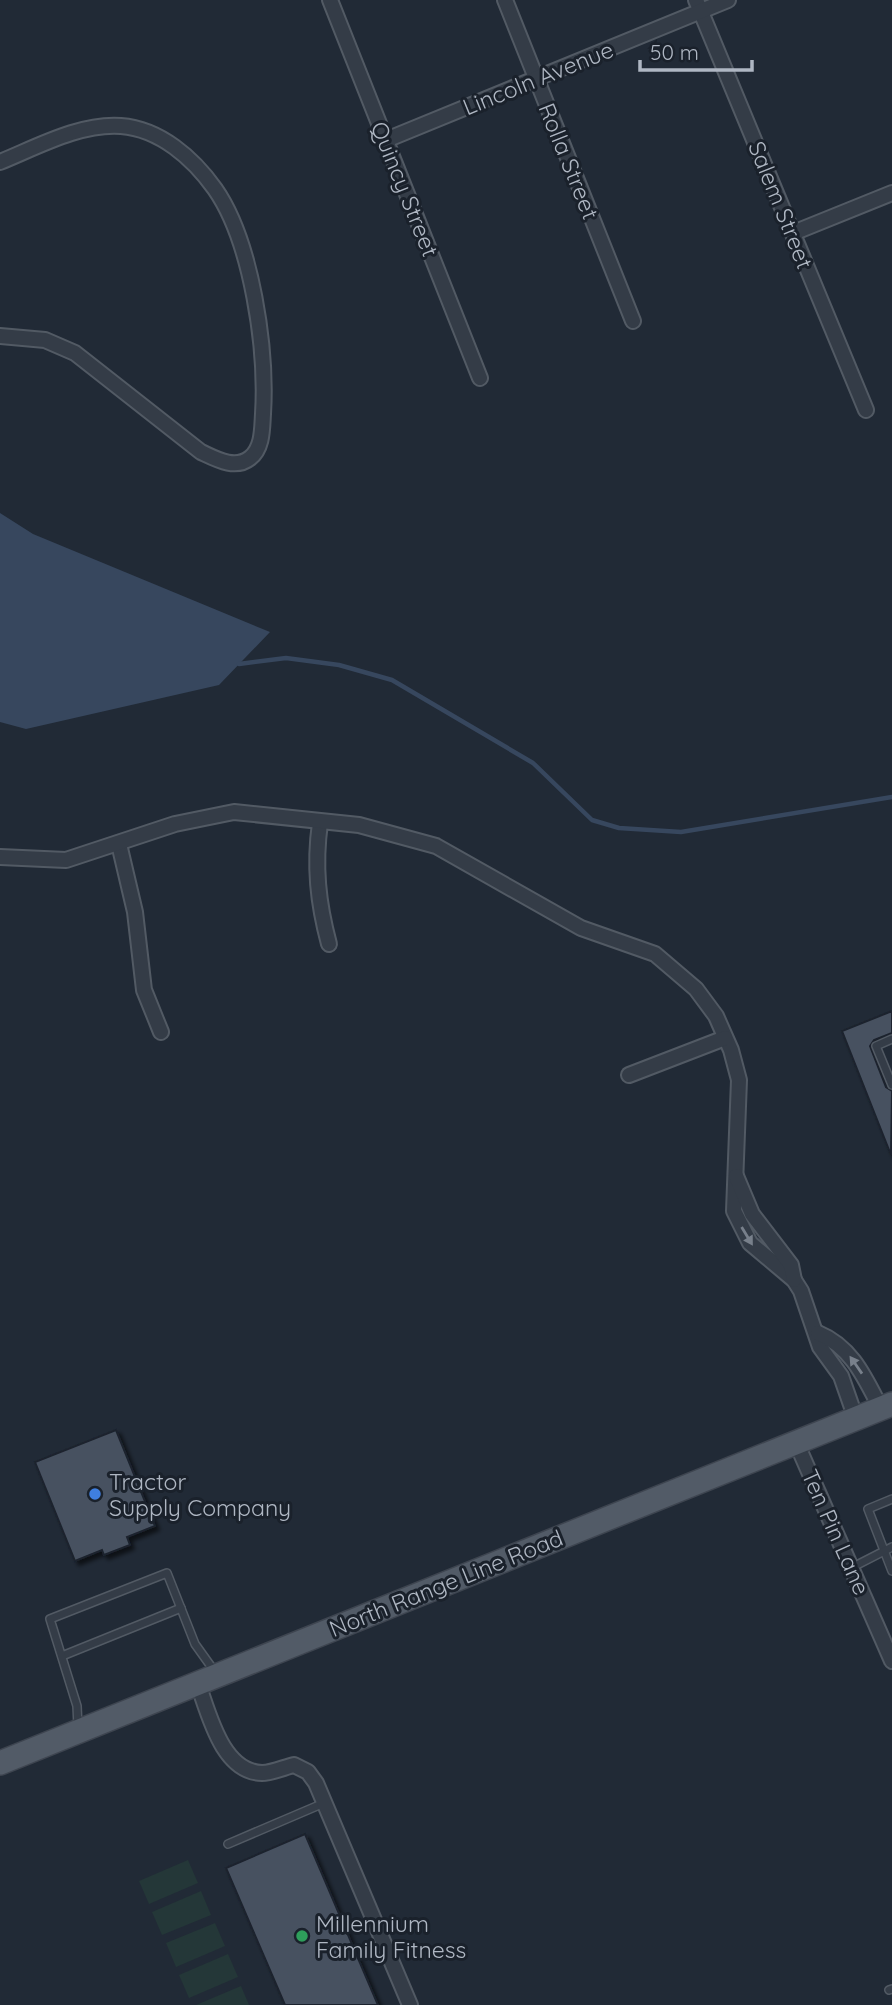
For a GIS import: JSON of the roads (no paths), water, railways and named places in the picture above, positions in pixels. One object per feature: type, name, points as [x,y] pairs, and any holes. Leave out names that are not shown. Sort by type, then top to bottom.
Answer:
[{"type":"main road","name":"North Range Line Road","points":[[0,1763],[887,1407]]},
{"type":"street","name":"Quincy Street","points":[[330,0],[480,378]]},
{"type":"street","name":"Rolla Street","points":[[505,0],[633,321]]},
{"type":"street","name":"Lincoln Avenue","points":[[386,140],[536,80],[699,5],[728,0]]},
{"type":"street","name":"Salem Street","points":[[699,5],[866,410]]},
{"type":"street","points":[[0,162],[92,128],[122,126],[156,134],[186,155],[215,189],[232,220],[264,346],[261,439],[251,457],[237,464],[219,461],[201,452],[75,354],[45,340],[0,336]]},
{"type":"street","points":[[793,233],[892,193]]},
{"type":"street","points":[[0,857],[66,860],[175,824],[234,812],[359,825],[436,846],[580,928],[655,954],[696,989],[716,1016],[738,1080],[734,1211],[741,1228],[760,1254],[794,1280],[801,1291],[809,1320],[818,1334],[820,1347],[841,1376],[856,1419]]},
{"type":"street","points":[[320,823],[316,856],[318,905],[329,944]]},
{"type":"street","points":[[119,844],[135,912],[144,990],[161,1032]]},
{"type":"street","points":[[629,1075],[725,1038]]},
{"type":"street","points":[[818,1334],[833,1340],[845,1350],[887,1407]]},
{"type":"street","name":"Ten Pin Lane","points":[[796,1442],[892,1661]]},
{"type":"street","points":[[208,1680],[222,1743],[232,1759],[247,1770],[264,1773],[294,1765],[308,1772],[325,1803],[410,2005]]},
{"type":"lane","points":[[892,1039],[876,1046],[892,1084]]},
{"type":"lane","points":[[892,1499],[868,1509],[892,1571]]},
{"type":"lane","points":[[851,1568],[892,1547]]},
{"type":"lane","points":[[78,1732],[77,1706],[50,1619],[167,1573],[208,1680]]},
{"type":"lane","points":[[62,1656],[181,1608]]},
{"type":"lane","points":[[228,1844],[325,1803]]},
{"type":"water","points":[[0,513],[33,534],[270,632],[219,685],[26,729],[0,722]]},
{"type":"waterway","points":[[239,664],[286,658],[339,665],[392,680],[533,763],[592,820],[619,828],[681,832],[892,797]]},
{"type":"place","name":"Tractor Supply Company","points":[[95,1494]]},
{"type":"place","name":"Millennium Family Fitness","points":[[302,1936]]}]
